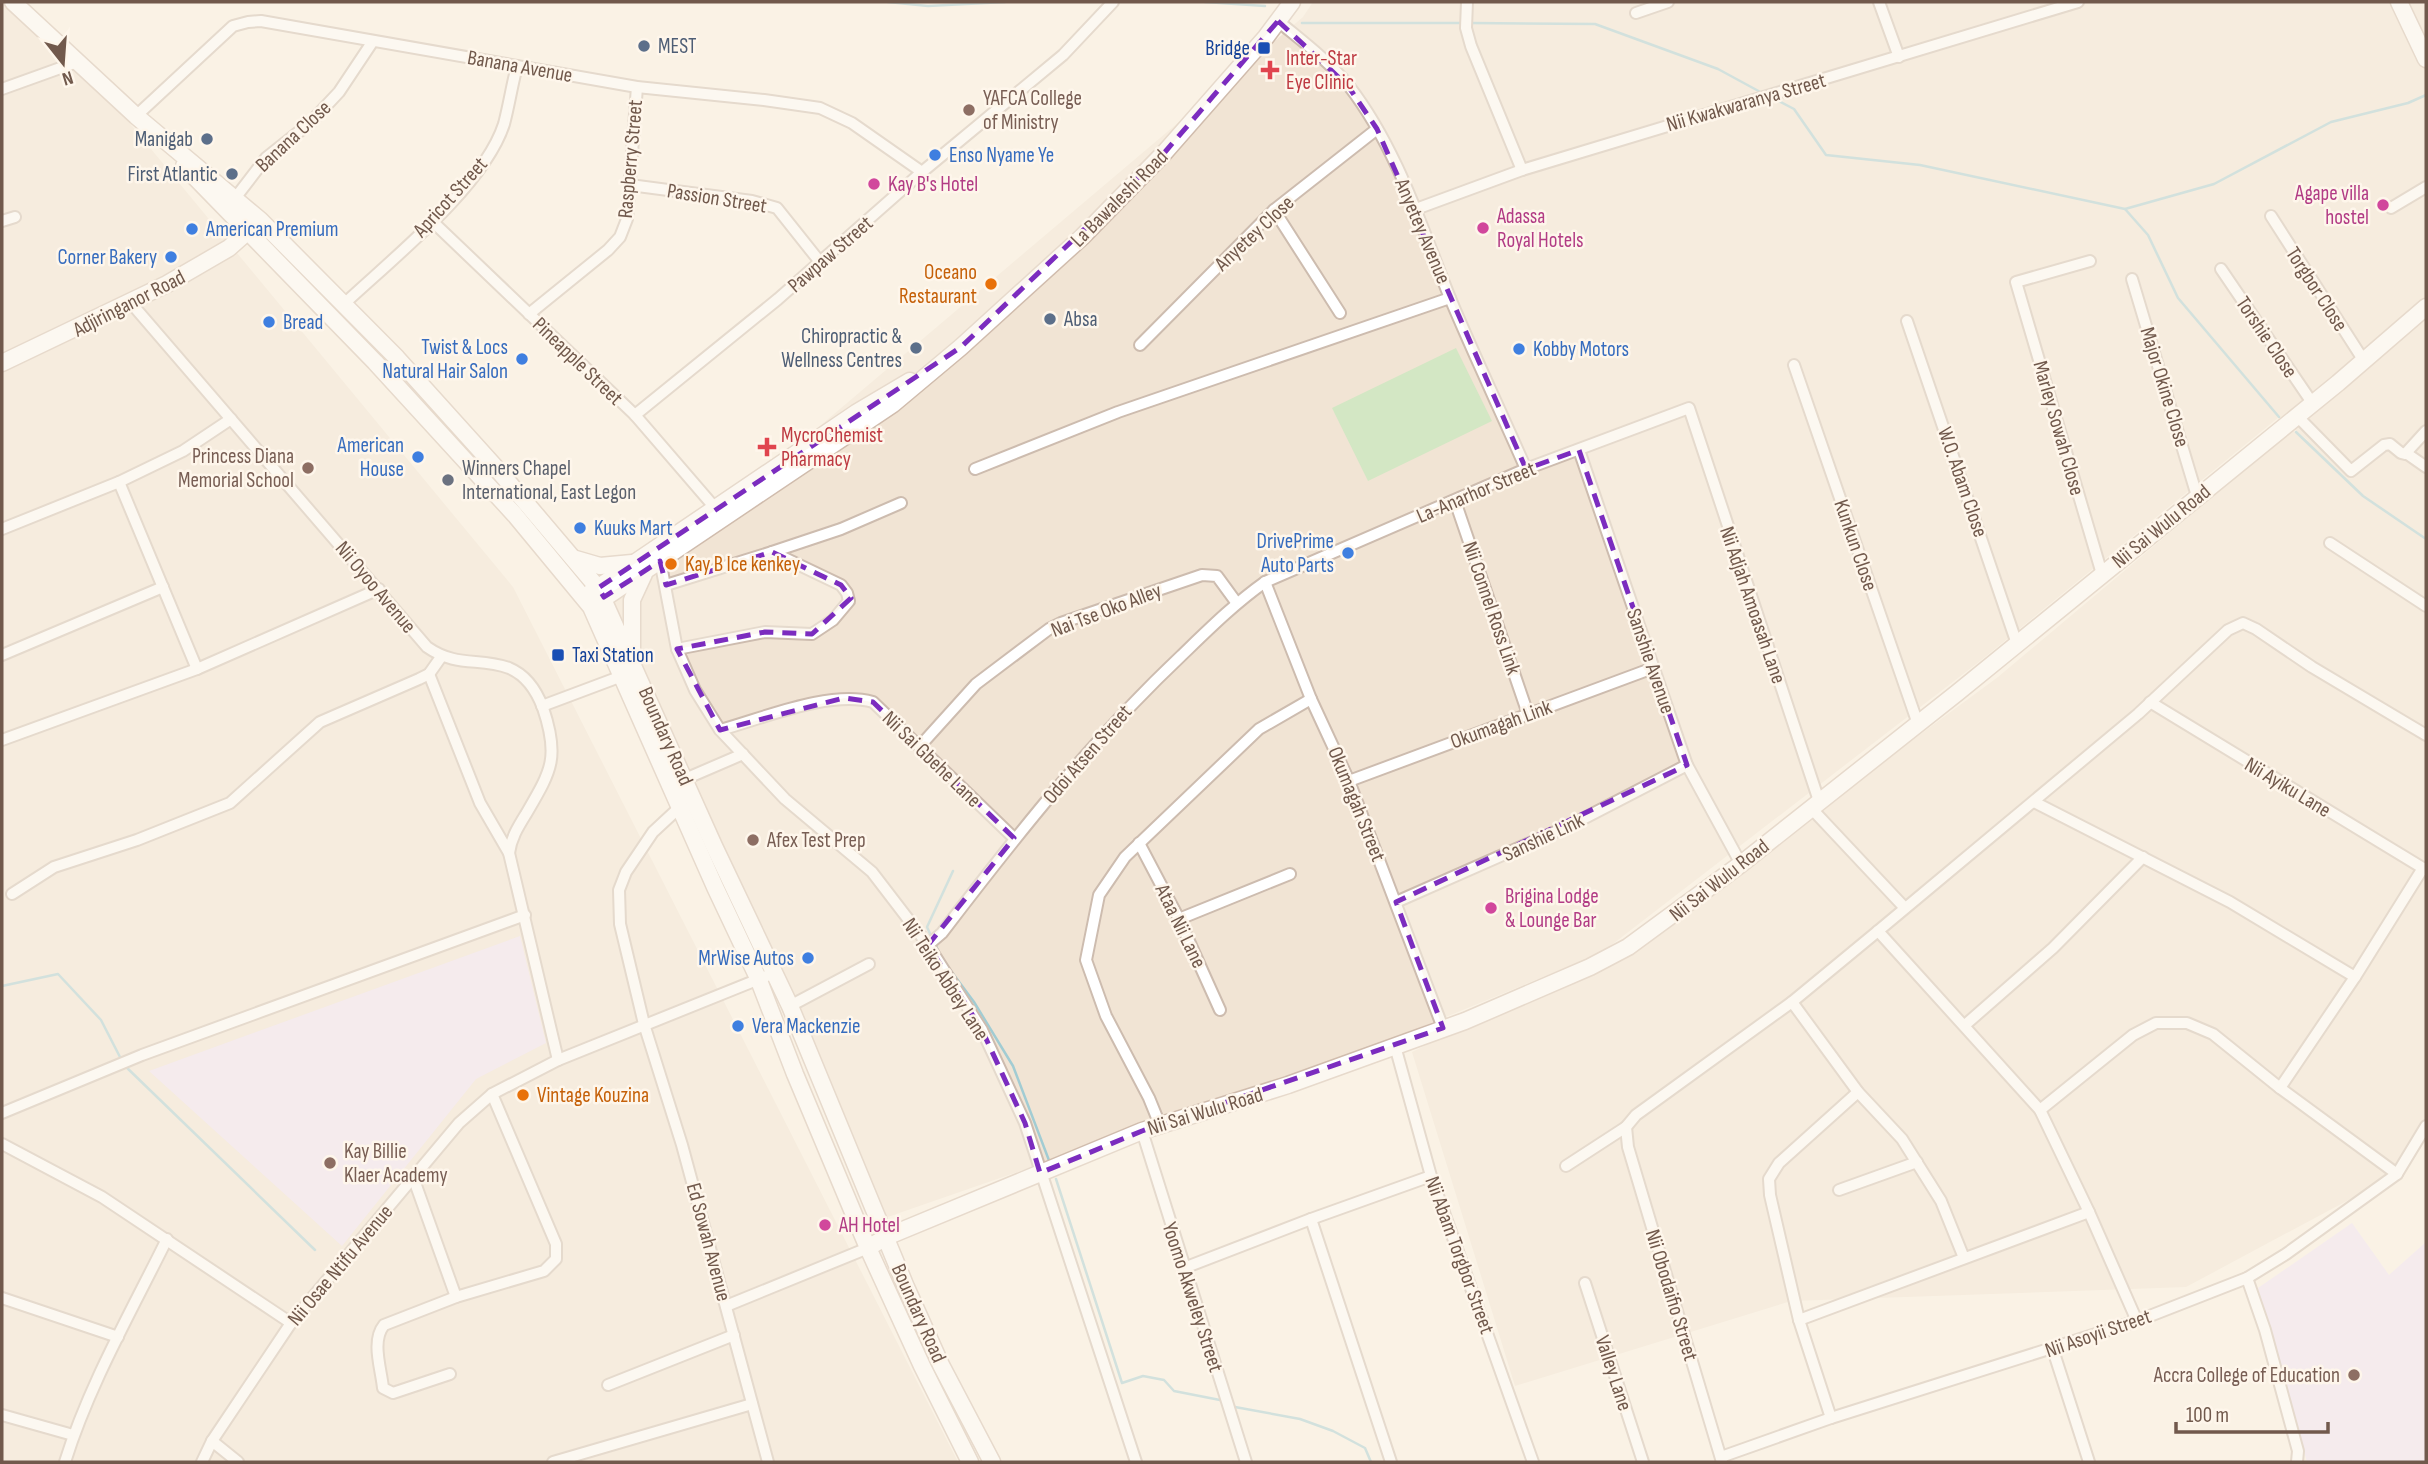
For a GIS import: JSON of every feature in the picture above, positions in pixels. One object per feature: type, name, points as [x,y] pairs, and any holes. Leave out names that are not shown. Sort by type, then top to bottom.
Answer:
[{"type":"main road","name":"Boundary Road","points":[[13,2],[136,116],[236,197],[254,225],[429,420],[595,597]]},
{"type":"main road","name":"La Bawaleshi Road","points":[[641,566],[660,560],[893,404],[961,347],[1091,228],[1165,152],[1279,21],[1292,2]]},
{"type":"main road","points":[[2399,2],[2426,59]]},
{"type":"main road","name":"Boundary Road","points":[[158,135],[174,156],[344,304],[397,358],[574,558],[595,597],[627,669],[681,806],[758,978],[868,1248],[970,1462]]},
{"type":"main road","name":"Adjiringanor Road","points":[[2,363],[131,303],[204,264],[254,225]]},
{"type":"main road","name":"Nii Sai Wulu Road","points":[[868,1248],[886,1237],[1142,1131],[1288,1085],[1443,1028],[1590,967],[1628,947],[1741,864],[1918,724],[2364,362],[2426,307]]},
{"type":"main road","name":"La Bawaleshi Road","points":[[595,597],[716,509],[866,406],[899,385],[925,375]]},
{"type":"main road","points":[[574,558],[600,566],[641,566],[632,600],[627,669]]},
{"type":"main road","name":"Boundary Road","points":[[627,669],[685,779],[790,1006],[941,1365],[992,1462]]},
{"type":"street","name":"Pawpaw Street","points":[[635,415],[1063,55],[1113,2]]},
{"type":"street","points":[[1636,13],[1668,2]]},
{"type":"street","points":[[1879,2],[1899,57]]},
{"type":"street","name":"Nii Kwakwaranya Street","points":[[1416,209],[1522,170],[2078,2]]},
{"type":"street","points":[[1467,8],[1466,28],[1471,46],[1522,170]]},
{"type":"street","name":"Banana Avenue","points":[[136,116],[233,26],[261,21],[637,86],[820,108],[852,123],[922,172]]},
{"type":"street","name":"Anyetey Avenue","points":[[1279,21],[1316,52],[1348,86],[1377,129],[1416,209],[1451,298],[1526,469]]},
{"type":"street","name":"Banana Close","points":[[236,197],[266,158],[310,123],[339,92],[373,41]]},
{"type":"street","points":[[2,89],[77,61]]},
{"type":"street","name":"Apricot Street","points":[[344,304],[432,221],[474,176],[503,125],[517,66]]},
{"type":"street","name":"Raspberry Street","points":[[529,314],[608,250],[620,236],[626,219],[630,185],[637,86]]},
{"type":"street","name":"Anyetey Close","points":[[1140,345],[1274,210],[1377,129]]},
{"type":"street","name":"Passion Street","points":[[630,185],[752,201],[777,208],[820,262]]},
{"type":"street","points":[[2391,208],[2426,187]]},
{"type":"street","points":[[1274,210],[1340,313]]},
{"type":"street","name":"Torgbor Close","points":[[2271,216],[2364,362]]},
{"type":"street","points":[[2,220],[15,217]]},
{"type":"street","name":"Pineapple Street","points":[[432,221],[635,415],[716,509]]},
{"type":"street","name":"Marley Sowah Close","points":[[2090,261],[2016,282],[2102,574]]},
{"type":"street","name":"Torshie Close","points":[[2221,269],[2312,404]]},
{"type":"street","name":"Major Okine Close","points":[[2132,279],[2197,496]]},
{"type":"street","points":[[975,469],[1118,412],[1451,298]]},
{"type":"street","name":"Nii Oyoo Avenue","points":[[131,303],[427,647],[441,657]]},
{"type":"street","name":"W.O. Abam Close","points":[[1907,321],[2017,644]]},
{"type":"street","name":"Kunkun Close","points":[[1794,365],[1918,724]]},
{"type":"street","name":"La-Anarhor Street","points":[[1265,582],[1526,469],[1689,408]]},
{"type":"street","name":"Nii Adjah Amoasah Lane","points":[[1689,408],[1815,805]]},
{"type":"street","points":[[2297,416],[2351,471],[2384,445],[2390,444],[2426,467]]},
{"type":"street","points":[[2,529],[119,482],[183,451],[231,419]]},
{"type":"street","points":[[2406,453],[2426,431]]},
{"type":"street","name":"Sanshie Avenue","points":[[1579,450],[1687,765],[1741,864]]},
{"type":"street","points":[[119,482],[197,669]]},
{"type":"street","name":"Nii Connel Ross Link","points":[[1455,501],[1528,714]]},
{"type":"street","points":[[666,585],[842,529],[901,503]]},
{"type":"street","points":[[2330,543],[2426,606]]},
{"type":"street","points":[[677,649],[765,632],[812,634],[833,620],[849,601],[841,585],[772,552]]},
{"type":"street","name":"Nii Teiko Abbey Lane","points":[[660,560],[677,649],[695,690],[720,730],[785,799],[872,872],[929,943],[982,1030],[1025,1123],[1136,1462]]},
{"type":"street","name":"Nai Tse Oko Alley","points":[[920,746],[976,684],[1049,629],[1061,623],[1202,575],[1217,576],[1236,602]]},
{"type":"street","name":"Odoi Atsen Street","points":[[929,943],[942,933],[1014,838],[1132,702],[1236,602],[1265,582]]},
{"type":"street","name":"Okumagah Street","points":[[1265,582],[1311,699],[1349,781],[1443,1028]]},
{"type":"street","points":[[2,655],[163,587]]},
{"type":"street","points":[[2,740],[197,669],[379,589]]},
{"type":"street","points":[[1566,1166],[1626,1127],[1636,1115],[1792,1002],[2034,802],[2150,702],[2228,630],[2243,623],[2256,629],[2312,667],[2426,736]]},
{"type":"street","points":[[12,894],[54,867],[137,840],[230,803],[320,722],[429,674],[441,657],[511,669],[531,685],[542,706],[551,736],[553,762],[545,782],[515,832],[509,853]]},
{"type":"street","name":"Okumagah Link","points":[[1349,781],[1653,668]]},
{"type":"street","points":[[542,706],[627,669]]},
{"type":"street","points":[[429,674],[480,803],[509,853],[558,1060]]},
{"type":"street","name":"Nii Sai Gbehe Lane","points":[[720,730],[844,698],[860,698],[873,702],[1014,838]]},
{"type":"street","points":[[1160,1125],[1149,1098],[1105,1016],[1086,960],[1099,895],[1125,857],[1259,729],[1311,699]]},
{"type":"street","name":"Nii Ayiku Lane","points":[[2150,702],[2425,869]]},
{"type":"street","points":[[685,779],[743,754]]},
{"type":"street","name":"Sanshie Link","points":[[1396,902],[1573,824],[1687,765]]},
{"type":"street","points":[[2034,802],[2230,902],[2355,977]]},
{"type":"street","points":[[1815,805],[1904,907]]},
{"type":"street","name":"Ed Sowah Avenue","points":[[681,806],[653,832],[626,872],[619,890],[620,924],[644,1024],[682,1145],[768,1462]]},
{"type":"street","name":"Ataa Nii Lane","points":[[1139,844],[1179,919],[1220,1010]]},
{"type":"street","points":[[1965,1025],[2053,948],[2143,857]]},
{"type":"street","points":[[2280,1088],[2425,869]]},
{"type":"street","points":[[1179,919],[1290,874]]},
{"type":"street","points":[[2,1113],[142,1055],[525,915]]},
{"type":"street","points":[[1878,931],[2040,1110],[2137,1321]]},
{"type":"street","points":[[790,1006],[869,964]]},
{"type":"street","name":"Nii Osae Ntifu Avenue","points":[[202,1462],[212,1441],[291,1323],[459,1123],[492,1094],[558,1060],[774,973]]},
{"type":"street","points":[[1792,1002],[1858,1092],[1902,1139],[1941,1201],[1964,1258]]},
{"type":"street","points":[[2040,1110],[2133,1035],[2155,1024],[2187,1023],[2213,1034],[2280,1088],[2397,1174]]},
{"type":"street","name":"Nii Abam Torgbor Street","points":[[1395,1046],[1432,1176],[1533,1462]]},
{"type":"street","points":[[1831,1418],[1799,1320],[1770,1195],[1769,1179],[1779,1163],[1858,1092]]},
{"type":"street","points":[[450,1374],[393,1393],[387,1391],[383,1388],[377,1341],[379,1332],[384,1325],[456,1297],[544,1271],[556,1259],[556,1244],[492,1094]]},
{"type":"street","name":"Nii Asoyii Street","points":[[1721,1460],[1831,1418],[2137,1321],[2246,1278],[2286,1254],[2397,1174],[2426,1126]]},
{"type":"street","name":"Nii Obodaifio Street","points":[[1626,1127],[1628,1147],[1721,1460]]},
{"type":"street","name":"Yoomo Akweley Street","points":[[1142,1131],[1247,1462]]},
{"type":"street","points":[[2,1144],[102,1196],[291,1323]]},
{"type":"street","points":[[1839,1190],[1917,1162]]},
{"type":"street","points":[[1184,1268],[1432,1176]]},
{"type":"street","points":[[414,1177],[456,1297]]},
{"type":"street","points":[[1799,1320],[2089,1212]]},
{"type":"street","points":[[1311,1219],[1391,1462]]},
{"type":"street","points":[[65,1462],[73,1435],[167,1239]]},
{"type":"street","points":[[726,1306],[868,1248]]},
{"type":"street","points":[[2246,1278],[2265,1330],[2298,1451],[2297,1462]]},
{"type":"street","name":"Valley Lane","points":[[1585,1283],[1643,1462]]},
{"type":"street","points":[[2,1298],[118,1337]]},
{"type":"street","points":[[608,1385],[734,1335]]},
{"type":"street","points":[[2053,1349],[2089,1462]]},
{"type":"street","points":[[553,1462],[752,1404]]},
{"type":"street","points":[[2,1415],[73,1435]]},
{"type":"street","points":[[212,1441],[238,1462]]},
{"type":"highlighted area","points":[[1278,21],[1348,86],[1377,129],[1526,469],[1579,450],[1687,765],[1396,902],[1443,1028],[1142,1131],[1040,1173],[1025,1123],[982,1030],[928,945],[1014,838],[873,702],[844,698],[720,730],[677,649],[765,632],[812,634],[851,598],[841,585],[772,552],[666,585],[660,561],[604,597],[598,588],[961,347],[1165,152]]},
{"type":"shaded area","points":[[2,2],[14,2],[51,28],[513,587],[958,1462],[2,1462]]},
{"type":"shaded area","points":[[1313,2],[2426,2],[2426,1125],[2397,1174],[2186,1287],[1791,1301],[1515,1386],[1412,1052],[1646,937],[1998,677],[2292,430],[2310,442],[2279,417],[1980,661],[1601,953],[1351,1056],[879,1220],[613,601],[1303,17]]},
{"type":"shaded area","name":"Kay Billie Klaer Academy","points":[[520,936],[546,1043],[476,1079],[342,1246],[149,1071]]},
{"type":"shaded area","name":"Accra College of Education","points":[[2352,1223],[2389,1275],[2426,1242],[2426,1462],[2307,1462],[2258,1288]]},
{"type":"green space","points":[[1456,348],[1492,421],[1368,481],[1332,408]]},
{"type":"waterway","points":[[888,2],[928,6],[1005,2]]},
{"type":"waterway","points":[[1205,2],[1265,6]]},
{"type":"waterway","points":[[1302,23],[1463,23]]},
{"type":"waterway","points":[[1470,23],[1595,24],[1718,69],[1764,94]]},
{"type":"waterway","points":[[1773,98],[1794,109],[1826,155],[1920,165],[2125,209],[2214,184],[2331,122],[2408,103],[2426,95]]},
{"type":"waterway","points":[[2125,209],[2148,235],[2178,298],[2279,417]]},
{"type":"waterway","points":[[2296,432],[2363,496],[2426,539]]},
{"type":"waterway","points":[[932,938],[927,927],[953,871]]},
{"type":"waterway","points":[[935,944],[941,957]]},
{"type":"waterway","points":[[945,963],[974,1002],[1013,1066],[1050,1163]]},
{"type":"waterway","points":[[2,986],[58,974],[101,1020],[121,1059]]},
{"type":"waterway","points":[[124,1065],[315,1250]]},
{"type":"waterway","points":[[1056,1179],[1122,1383],[1143,1376],[1164,1380],[1174,1391],[1220,1400]]},
{"type":"waterway","points":[[1235,1407],[1300,1419],[1333,1431],[1365,1448],[1371,1462]]},
{"type":"place","name":"MEST","points":[[644,46]]},
{"type":"place","name":"Bridge","points":[[1264,48]]},
{"type":"place","name":"Inter-Star Eye Clinic","points":[[1270,70]]},
{"type":"place","name":"YAFCA College of Ministry","points":[[969,110]]},
{"type":"place","name":"Manigab","points":[[207,139]]},
{"type":"place","name":"Enso Nyame Ye","points":[[935,155]]},
{"type":"place","name":"First Atlantic","points":[[232,174]]},
{"type":"place","name":"Kay B's Hotel","points":[[874,184]]},
{"type":"place","name":"Agape villa hostel","points":[[2383,205]]},
{"type":"place","name":"Adassa Royal Hotels","points":[[1483,228]]},
{"type":"place","name":"American Premium","points":[[192,229]]},
{"type":"place","name":"Corner Bakery","points":[[171,257]]},
{"type":"place","name":"Oceano Restaurant","points":[[991,284]]},
{"type":"place","name":"Absa","points":[[1050,319]]},
{"type":"place","name":"Bread","points":[[269,322]]},
{"type":"place","name":"Chiropractic & Wellness Centres","points":[[916,348]]},
{"type":"place","name":"Kobby Motors","points":[[1519,349]]},
{"type":"place","name":"Twist & Locs Natural Hair Salon","points":[[522,359]]},
{"type":"place","name":"MycroChemist Pharmacy","points":[[767,447]]},
{"type":"place","name":"American House","points":[[418,457]]},
{"type":"place","name":"Princess Diana Memorial School","points":[[308,468]]},
{"type":"place","name":"Winners Chapel International, East Legon","points":[[448,480]]},
{"type":"place","name":"Kuuks Mart","points":[[580,528]]},
{"type":"place","name":"DrivePrime Auto Parts","points":[[1348,553]]},
{"type":"place","name":"Kay B Ice kenkey","points":[[671,564]]},
{"type":"place","name":"Taxi Station","points":[[558,655]]},
{"type":"place","name":"Afex Test Prep","points":[[753,840]]},
{"type":"place","name":"Brigina Lodge & Lounge Bar","points":[[1491,908]]},
{"type":"place","name":"MrWise Autos","points":[[808,958]]},
{"type":"place","name":"Vera Mackenzie","points":[[738,1026]]},
{"type":"place","name":"Vintage Kouzina","points":[[523,1095]]},
{"type":"place","name":"Kay Billie Klaer Academy","points":[[330,1163]]},
{"type":"place","name":"AH Hotel","points":[[825,1225]]},
{"type":"place","name":"Accra College of Education","points":[[2354,1375]]}]
